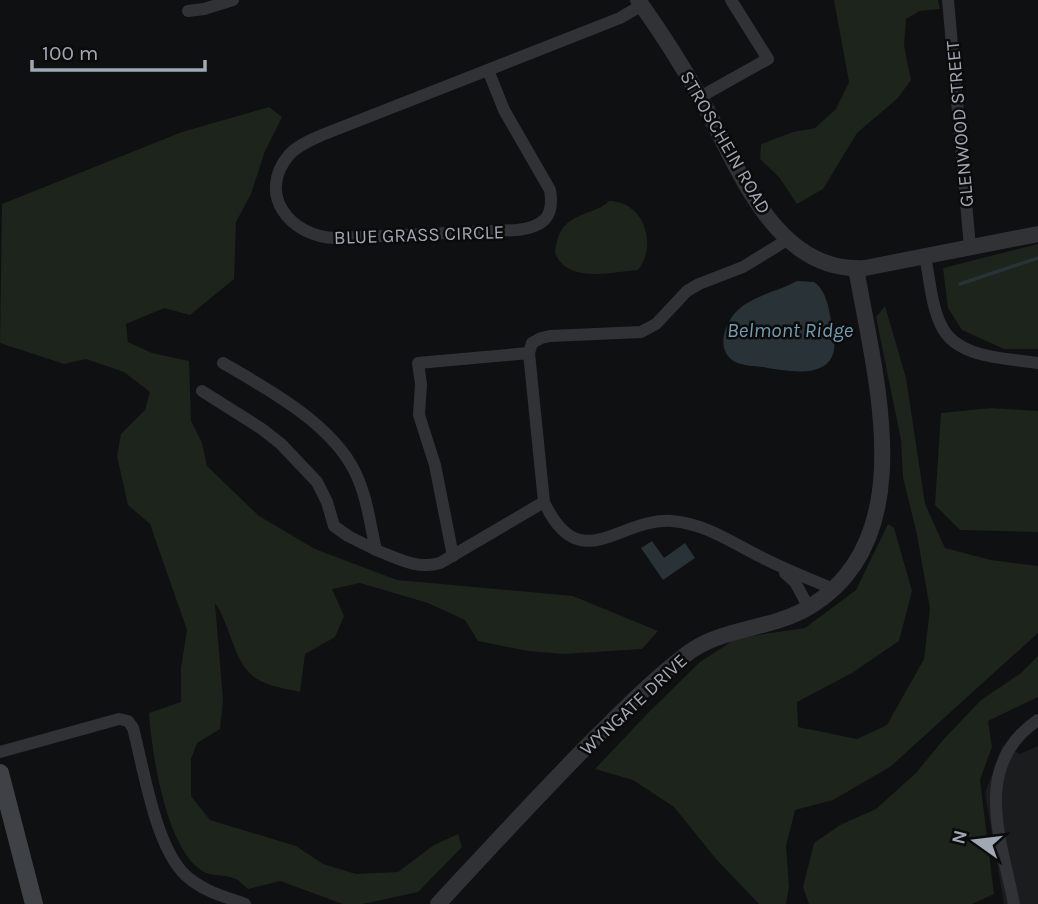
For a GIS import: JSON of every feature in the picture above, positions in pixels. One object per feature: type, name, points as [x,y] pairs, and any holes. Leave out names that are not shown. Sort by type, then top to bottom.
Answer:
[{"type":"main road","points":[[0,774],[34,904]]},
{"type":"street","points":[[187,11],[233,0]]},
{"type":"street","points":[[700,97],[768,59],[730,0]]},
{"type":"street","name":"GLENWOOD STREET","points":[[948,0],[970,247]]},
{"type":"street","name":"STROSCHEIN ROAD","points":[[640,2],[700,97],[753,194],[774,225],[801,251],[824,263],[856,268],[1038,234]]},
{"type":"street","name":"BLUE GRASS CIRCLE","points":[[488,70],[504,110],[550,190],[552,204],[543,222],[536,227],[517,230],[336,238],[314,235],[290,221],[280,203],[277,185],[282,166],[294,150],[322,135],[620,18],[640,2]]},
{"type":"street","points":[[788,240],[743,267],[687,291],[656,324],[641,332],[541,338],[532,343],[529,353],[544,502],[554,522],[563,531],[582,540],[604,540],[652,522],[682,523],[713,531],[777,565],[834,589]]},
{"type":"street","points":[[925,257],[938,317],[949,337],[971,351],[1038,363]]},
{"type":"street","name":"WYNGATE DRIVE","points":[[438,904],[557,776],[668,668],[704,643],[789,617],[809,608],[834,589],[853,569],[870,535],[881,477],[878,395],[856,268]]},
{"type":"street","points":[[453,556],[435,465],[419,415],[421,384],[418,363],[529,353]]},
{"type":"street","points":[[223,363],[292,404],[343,453],[359,481],[376,550]]},
{"type":"street","points":[[202,391],[281,444],[317,482],[327,502],[334,526],[348,537],[401,560],[424,566],[440,563],[544,502]]},
{"type":"street","points":[[777,565],[795,583],[809,608]]},
{"type":"street","points":[[0,752],[119,719],[128,721],[133,728],[161,833],[171,856],[182,872],[197,884],[245,904]]},
{"type":"street","points":[[1014,904],[1000,830],[996,782],[1006,752],[1019,734],[1038,720]]},
{"type":"shaded area","points":[[834,0],[938,0],[940,9],[920,11],[906,19],[904,46],[911,80],[898,98],[857,133],[823,189],[797,204],[779,177],[760,159],[761,144],[793,132],[815,128],[836,109],[849,82]]},
{"type":"shaded area","points":[[269,107],[282,117],[265,151],[251,194],[236,222],[234,279],[190,315],[164,308],[126,324],[128,342],[152,353],[189,361],[191,421],[202,443],[207,466],[259,516],[315,549],[397,580],[573,596],[658,631],[642,649],[564,654],[528,651],[478,641],[465,620],[428,603],[360,583],[332,589],[344,616],[335,637],[305,654],[300,692],[267,684],[249,672],[237,654],[215,603],[223,700],[220,729],[197,743],[191,759],[191,796],[210,820],[296,846],[323,864],[356,874],[398,872],[434,845],[458,834],[462,847],[418,892],[363,904],[343,904],[280,881],[248,889],[232,877],[204,872],[191,861],[180,844],[163,800],[149,713],[181,702],[181,668],[187,630],[150,524],[128,505],[117,456],[121,434],[145,410],[150,392],[124,372],[86,359],[64,364],[0,343],[2,204],[182,132]]},
{"type":"shaded area","points":[[609,201],[631,208],[644,226],[647,249],[638,270],[603,274],[580,273],[561,263],[555,253],[558,237],[564,227],[568,222],[600,208]]},
{"type":"shaded area","points":[[1038,244],[1038,349],[1004,349],[962,330],[948,308],[943,268]]},
{"type":"shaded area","points":[[885,306],[906,378],[925,504],[945,548],[991,560],[1038,566],[1038,633],[890,767],[833,800],[795,810],[786,846],[789,887],[786,904],[759,904],[716,859],[674,807],[633,780],[595,769],[700,662],[737,638],[805,628],[856,590],[888,524],[894,528],[912,591],[899,641],[852,673],[797,702],[798,727],[857,739],[887,725],[924,659],[930,609],[903,477],[901,440],[876,317]]},
{"type":"shaded area","points":[[991,408],[1038,411],[1038,532],[960,530],[935,505],[941,413]]},
{"type":"shaded area","points":[[1038,656],[1038,697],[988,721],[992,747],[980,780],[994,894],[972,904],[809,904],[803,887],[814,843],[840,825],[876,809],[916,773],[981,700],[1021,673]]},
{"type":"shaded area","points":[[1003,745],[1020,754],[1038,746],[1038,904],[1004,904],[985,793]]},
{"type":"water","name":"Belmont Ridge","points":[[797,281],[814,282],[827,301],[835,343],[832,356],[826,364],[817,369],[791,371],[747,365],[732,360],[727,355],[723,341],[734,314],[752,300]]},
{"type":"water","points":[[652,541],[664,558],[685,543],[695,558],[663,580],[641,548]]},
{"type":"waterway","points":[[960,284],[1038,258]]}]
